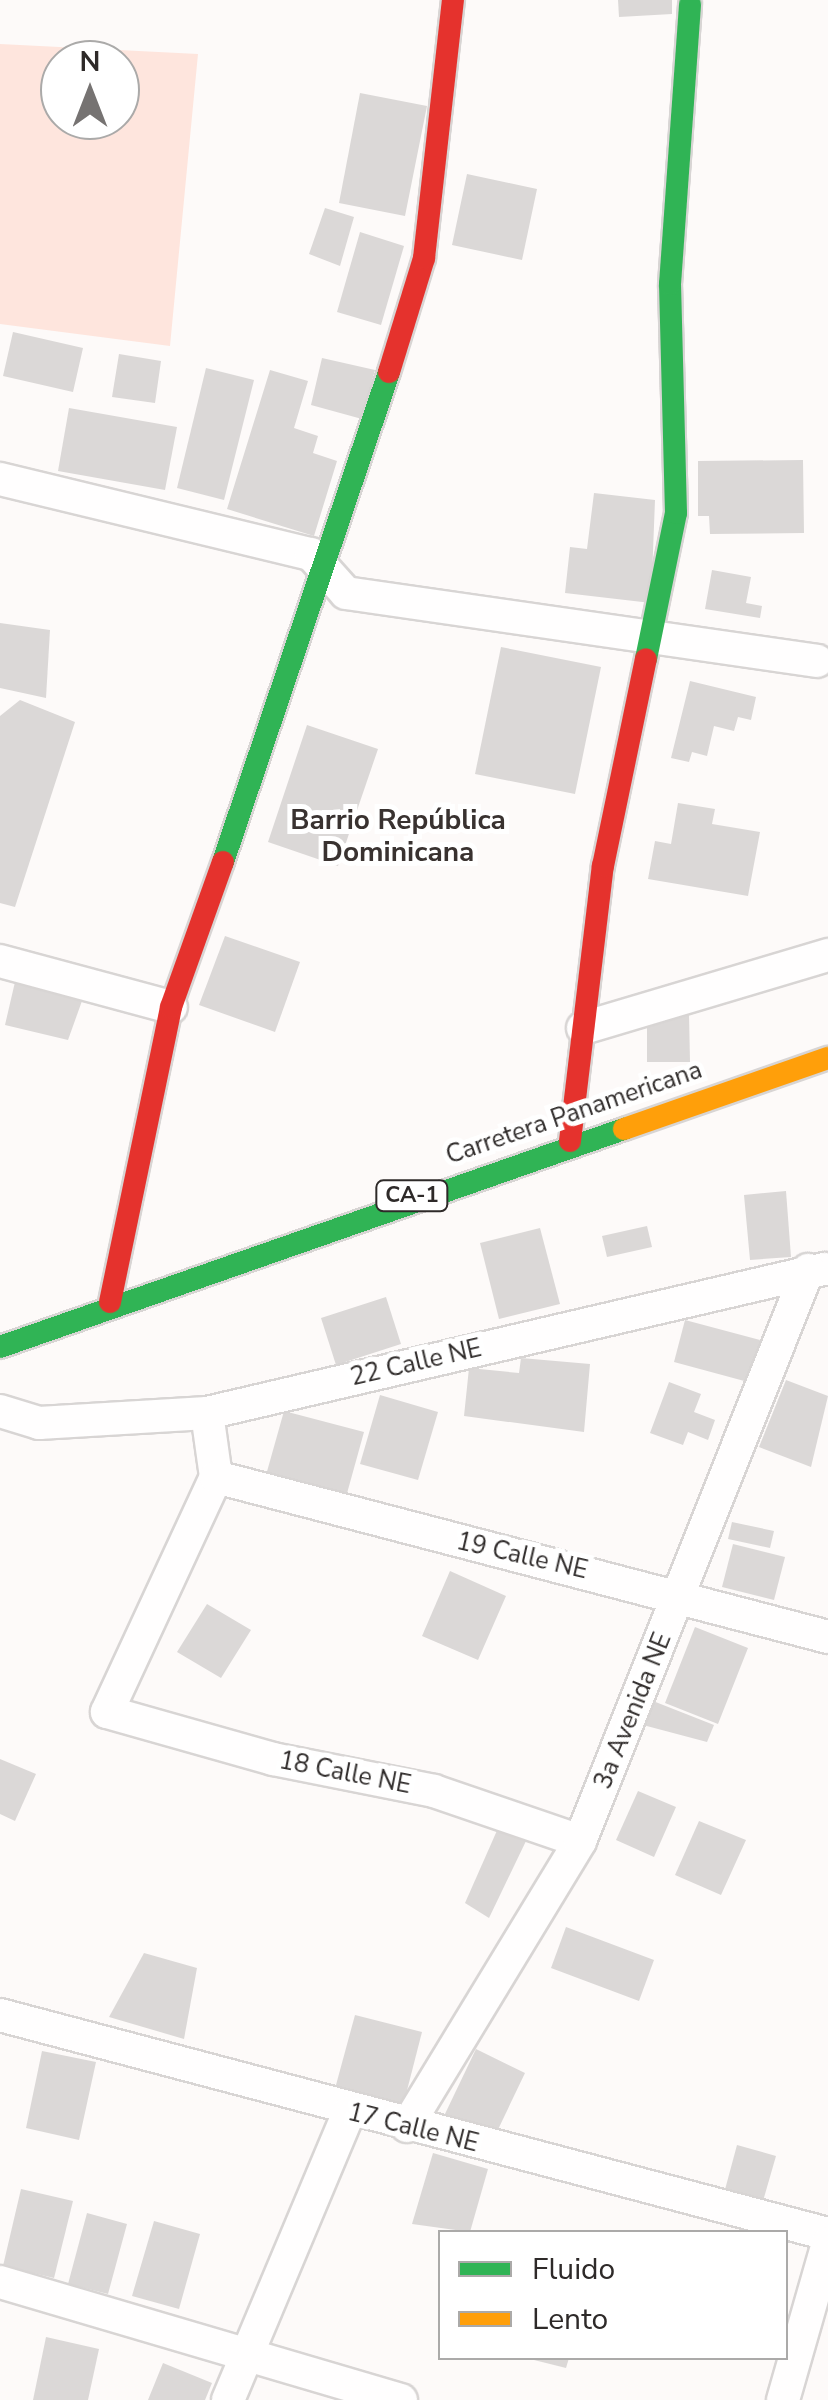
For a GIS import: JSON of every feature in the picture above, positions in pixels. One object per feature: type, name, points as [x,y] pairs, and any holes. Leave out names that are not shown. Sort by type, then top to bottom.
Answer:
[{"type":"main road","points":[[110,1302],[171,1006],[330,566],[424,258],[453,0]]},
{"type":"main road","points":[[570,1141],[603,866],[676,513],[671,253],[690,5]]},
{"type":"main road","name":"Carretera Panamericana","points":[[0,1346],[110,1302],[570,1141],[828,1058]]},
{"type":"street","points":[[0,480],[330,566],[346,593],[652,630],[817,660]]},
{"type":"street","points":[[582,1028],[828,955]]},
{"type":"street","points":[[0,961],[171,1006]]},
{"type":"street","name":"22 Calle NE","points":[[0,1411],[38,1423],[207,1413],[818,1269]]},
{"type":"street","name":"3a Avenida NE","points":[[406,2126],[580,1841],[818,1269]]},
{"type":"street","points":[[207,1413],[216,1478]]},
{"type":"street","name":"19 Calle NE","points":[[216,1478],[682,1594],[828,1637]]},
{"type":"street","name":"18 Calle NE","points":[[216,1478],[107,1712],[273,1760],[434,1791],[580,1841]]},
{"type":"street","name":"17 Calle NE","points":[[0,2015],[349,2112],[828,2234]]},
{"type":"street","points":[[228,2400],[349,2112]]},
{"type":"street","points":[[784,2400],[828,2243]]},
{"type":"street","points":[[0,2282],[401,2400]]},
{"type":"shaded area","points":[[0,44],[40,46],[40,140],[140,140],[140,51],[198,54],[170,346],[0,324]]},
{"type":"building","points":[[618,0],[672,0],[672,14],[619,17]]},
{"type":"building","points":[[360,93],[427,106],[405,216],[339,203]]},
{"type":"building","points":[[467,174],[537,189],[522,260],[452,245]]},
{"type":"building","points":[[325,208],[354,217],[340,266],[309,254]]},
{"type":"building","points":[[360,232],[404,246],[381,325],[337,312]]},
{"type":"building","points":[[13,332],[83,348],[73,392],[3,376]]},
{"type":"building","points":[[119,354],[161,361],[155,403],[112,397]]},
{"type":"building","points":[[322,358],[375,370],[362,419],[311,405]]},
{"type":"building","points":[[206,368],[254,380],[224,500],[177,488]]},
{"type":"building","points":[[270,370],[308,381],[294,428],[318,436],[313,453],[337,461],[314,536],[227,509]]},
{"type":"building","points":[[69,408],[177,427],[165,490],[58,471]]},
{"type":"building","points":[[803,460],[804,533],[710,534],[709,516],[698,516],[698,461]]},
{"type":"building","points":[[594,493],[655,500],[651,603],[565,593],[570,547],[587,549]]},
{"type":"building","points":[[712,570],[751,577],[746,603],[762,606],[760,618],[705,609]]},
{"type":"building","points":[[0,623],[50,630],[46,698],[0,688]]},
{"type":"building","points":[[501,647],[601,667],[575,794],[475,774]]},
{"type":"building","points":[[690,681],[756,697],[751,720],[738,717],[734,731],[714,726],[707,756],[692,752],[689,762],[671,758]]},
{"type":"building","points":[[20,700],[75,722],[15,907],[0,903],[0,716]]},
{"type":"building","points":[[307,725],[378,749],[338,866],[268,842]]},
{"type":"building","points":[[678,803],[715,809],[712,824],[760,832],[748,896],[648,879],[655,841],[671,844]]},
{"type":"building","points":[[225,936],[300,962],[275,1032],[199,1005]]},
{"type":"building","points":[[18,969],[87,987],[68,1040],[5,1025]]},
{"type":"building","points":[[647,1014],[689,1014],[690,1062],[647,1062]]},
{"type":"building","points":[[786,1191],[791,1257],[750,1260],[744,1195]]},
{"type":"building","points":[[647,1226],[652,1247],[607,1257],[602,1236]]},
{"type":"building","points":[[540,1228],[560,1304],[499,1319],[480,1243]]},
{"type":"building","points":[[386,1297],[401,1344],[336,1365],[321,1318]]},
{"type":"building","points":[[685,1320],[760,1340],[748,1382],[674,1362]]},
{"type":"building","points":[[521,1358],[590,1364],[584,1432],[464,1416],[469,1368],[519,1373]]},
{"type":"building","points":[[786,1380],[828,1396],[811,1467],[759,1447]]},
{"type":"building","points":[[669,1382],[701,1394],[694,1412],[715,1420],[708,1440],[688,1432],[683,1445],[650,1433]]},
{"type":"building","points":[[380,1395],[438,1412],[418,1480],[360,1464]]},
{"type":"building","points":[[284,1411],[364,1432],[346,1497],[266,1475]]},
{"type":"building","points":[[732,1522],[774,1531],[770,1548],[728,1539]]},
{"type":"building","points":[[733,1544],[785,1557],[774,1600],[722,1587]]},
{"type":"building","points":[[450,1571],[506,1596],[478,1660],[422,1636]]},
{"type":"building","points":[[207,1604],[251,1630],[221,1678],[177,1652]]},
{"type":"building","points":[[695,1627],[748,1648],[718,1724],[665,1703]]},
{"type":"building","points":[[653,1701],[714,1725],[707,1742],[643,1725]]},
{"type":"building","points":[[0,1759],[36,1774],[15,1821],[0,1814]]},
{"type":"building","points":[[638,1791],[676,1807],[654,1857],[616,1840]]},
{"type":"building","points":[[699,1821],[746,1840],[721,1895],[675,1875]]},
{"type":"building","points":[[499,1826],[526,1841],[489,1918],[465,1903]]},
{"type":"building","points":[[566,1927],[654,1960],[639,2001],[551,1968]]},
{"type":"building","points":[[144,1953],[197,1968],[184,2039],[109,2017]]},
{"type":"building","points":[[355,2015],[422,2032],[403,2106],[336,2085]]},
{"type":"building","points":[[476,2049],[525,2073],[493,2140],[444,2116]]},
{"type":"building","points":[[42,2051],[96,2062],[79,2140],[26,2128]]},
{"type":"building","points":[[737,2145],[776,2156],[761,2208],[723,2197]]},
{"type":"building","points":[[433,2153],[488,2169],[471,2230],[412,2224]]},
{"type":"building","points":[[21,2189],[73,2201],[54,2278],[3,2266]]},
{"type":"building","points":[[87,2213],[127,2224],[108,2294],[68,2284]]},
{"type":"building","points":[[154,2221],[200,2234],[179,2309],[132,2296]]},
{"type":"building","points":[[46,2337],[99,2349],[88,2400],[33,2400]]},
{"type":"building","points":[[534,2360],[568,2360],[566,2368]]},
{"type":"building","points":[[163,2363],[212,2383],[205,2400],[148,2400]]},
{"type":"traffic: fast","points":[[646,659],[676,513],[670,284],[690,5]]},
{"type":"traffic: fast","points":[[223,862],[389,372]]},
{"type":"traffic: fast","points":[[0,1347],[624,1129]]},
{"type":"traffic: slow","points":[[624,1129],[828,1058]]},
{"type":"traffic: jam","points":[[389,372],[424,258],[453,0]]},
{"type":"traffic: jam","points":[[570,1141],[603,866],[646,659]]},
{"type":"traffic: jam","points":[[110,1302],[171,1007],[223,862]]},
{"type":"district","name":"Barrio República Dominicana","points":[[398,836]]}]
